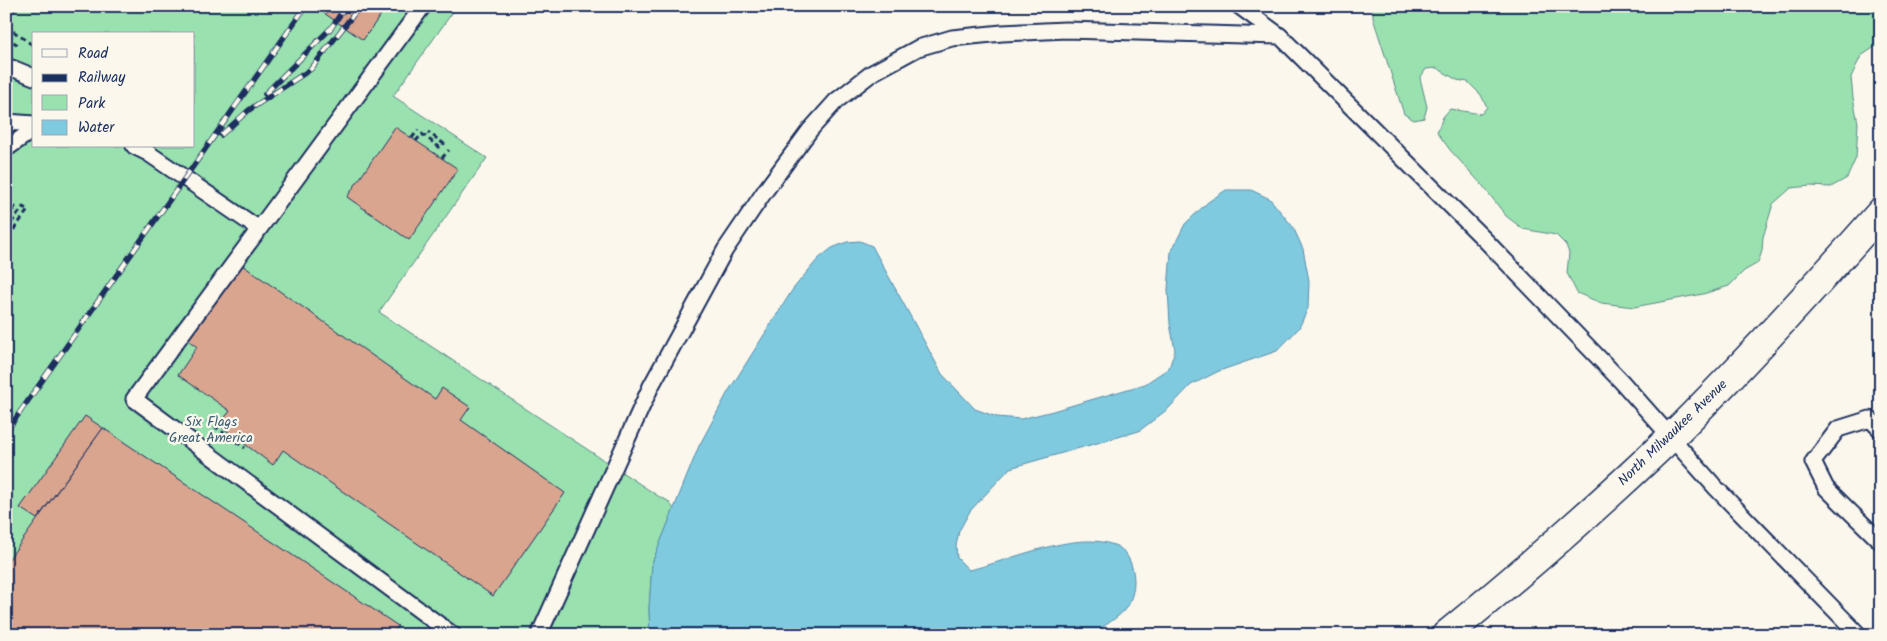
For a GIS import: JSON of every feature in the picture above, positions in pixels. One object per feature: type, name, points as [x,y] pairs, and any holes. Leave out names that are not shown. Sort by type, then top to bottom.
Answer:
[{"type":"main road","name":"North Milwaukee Avenue","points":[[1446,635],[1577,522],[1670,437],[1776,329],[1881,212]]},
{"type":"lane","points":[[424,6],[134,398],[453,635]]},
{"type":"lane","points":[[1239,6],[1280,36],[1487,242],[1621,381],[1716,488],[1859,635]]},
{"type":"lane","points":[[539,635],[651,386],[725,250],[810,130],[836,101],[872,73],[918,48],[952,38],[1066,30],[1280,36]]},
{"type":"lane","points":[[12,68],[32,76]]},
{"type":"lane","points":[[6,122],[32,124]]},
{"type":"lane","points":[[6,149],[32,130]]},
{"type":"lane","points":[[138,148],[259,229]]},
{"type":"lane","points":[[1881,430],[1870,419],[1838,428],[1814,462],[1826,488],[1881,542]]},
{"type":"path","points":[[6,20],[16,6]]},
{"type":"path","points":[[6,26],[32,45]]},
{"type":"path","points":[[412,138],[418,130]]},
{"type":"path","points":[[416,141],[422,134],[439,147],[444,144],[428,132]]},
{"type":"path","points":[[442,158],[449,150]]},
{"type":"path","points":[[6,205],[15,207],[6,220]]},
{"type":"path","points":[[6,230],[23,207],[28,210],[6,240]]},
{"type":"path","points":[[207,421],[245,448]]},
{"type":"green space","name":"Six Flags Great America","points":[[6,6],[457,6],[393,96],[487,158],[379,312],[668,501],[674,509],[652,563],[649,609],[650,635],[6,635]]},
{"type":"green space","points":[[1373,6],[1881,6],[1881,43],[1861,56],[1851,77],[1858,123],[1856,158],[1847,178],[1831,187],[1810,186],[1791,188],[1773,204],[1763,237],[1762,251],[1758,263],[1744,271],[1729,286],[1703,294],[1634,307],[1601,303],[1577,293],[1567,273],[1569,253],[1566,245],[1556,235],[1523,229],[1506,216],[1483,186],[1450,150],[1437,132],[1443,117],[1450,109],[1481,114],[1487,107],[1481,95],[1468,82],[1457,80],[1437,68],[1426,69],[1420,78],[1427,107],[1424,118],[1414,120],[1404,114],[1373,18]]},
{"type":"water","points":[[1226,190],[1251,190],[1270,199],[1293,227],[1303,249],[1309,281],[1308,308],[1299,328],[1277,351],[1219,371],[1191,385],[1168,409],[1139,431],[1010,468],[970,511],[959,531],[956,546],[957,558],[969,570],[1061,544],[1098,541],[1117,546],[1123,550],[1131,564],[1134,581],[1129,603],[1115,619],[1093,635],[650,635],[649,609],[652,563],[699,446],[728,392],[793,289],[818,259],[832,248],[847,242],[860,241],[872,246],[942,374],[975,409],[997,417],[1021,419],[1145,384],[1169,368],[1175,350],[1170,324],[1168,289],[1171,252],[1185,224],[1208,202]]},
{"type":"building","points":[[324,6],[387,6],[363,40],[321,11]]},
{"type":"building","points":[[6,55],[11,55],[13,79],[6,80]]},
{"type":"building","points":[[395,127],[458,169],[409,240],[347,197]]},
{"type":"building","points":[[242,265],[435,399],[442,388],[470,407],[461,420],[565,493],[493,596],[283,450],[273,465],[219,425],[230,411],[178,375],[197,347],[188,340]]},
{"type":"building","points":[[85,416],[103,428],[37,519],[20,508]]},
{"type":"building","points":[[103,428],[398,626],[392,635],[6,635],[6,563]]},
{"type":"railway","points":[[6,432],[306,6]]},
{"type":"railway","points":[[265,94],[331,28],[346,6]]},
{"type":"railway","points":[[221,135],[249,110],[311,69],[360,6]]}]
